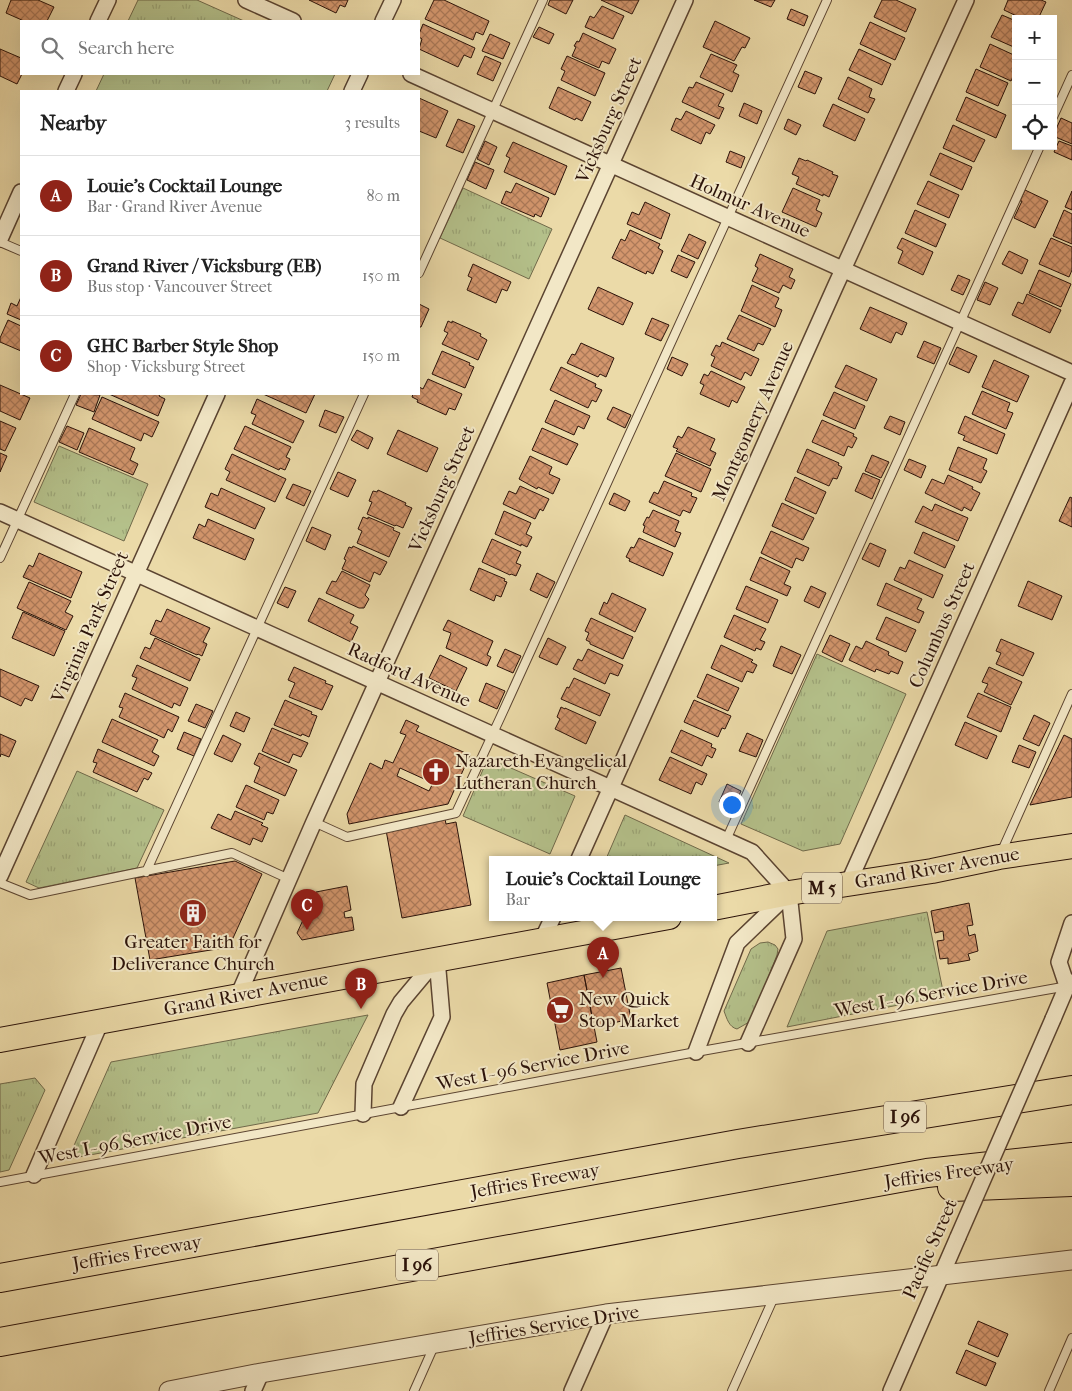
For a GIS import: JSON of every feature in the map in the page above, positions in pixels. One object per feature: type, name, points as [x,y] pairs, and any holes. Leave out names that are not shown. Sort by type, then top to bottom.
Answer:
[{"type":"highway","name":"Jeffries Freeway","points":[[0,1278],[738,1144],[1072,1090]]},
{"type":"highway","name":"Jeffries Freeway","points":[[0,1342],[927,1173],[1072,1156]]},
{"type":"highway","points":[[833,1191],[1072,1182]]},
{"type":"main road","name":"Grand River Avenue","points":[[717,907],[789,893],[932,871],[999,857],[1072,846]]},
{"type":"main road","name":"Grand River Avenue","points":[[0,1040],[647,921]]},
{"type":"street","points":[[98,20],[108,0]]},
{"type":"street","points":[[383,20],[393,0]]},
{"type":"street","name":"Vicksburg Street","points":[[238,996],[314,822],[685,0]]},
{"type":"street","name":"Montgomery Avenue","points":[[580,856],[966,0]]},
{"type":"street","points":[[251,1],[292,20]]},
{"type":"street","points":[[66,90],[74,75]]},
{"type":"street","points":[[352,90],[360,75]]},
{"type":"street","name":"Holmur Avenue","points":[[413,75],[1072,374]]},
{"type":"street","points":[[0,240],[20,194]]},
{"type":"street","name":"Columbus Street","points":[[848,884],[1072,383]]},
{"type":"street","name":"Virginia Park Street","points":[[0,876],[216,395]]},
{"type":"street","name":"Radford Avenue","points":[[0,512],[752,852],[789,893]]},
{"type":"street","points":[[748,1043],[794,939],[789,893]]},
{"type":"street","points":[[696,1052],[737,943],[789,893]]},
{"type":"street","points":[[542,940],[551,921]]},
{"type":"street","points":[[1070,985],[1059,962],[1072,923]]},
{"type":"street","points":[[401,1107],[442,1017],[437,959]]},
{"type":"street","points":[[363,1114],[364,1084],[394,1014],[401,1002],[437,959]]},
{"type":"street","name":"Pacific Street","points":[[891,1391],[1053,1019],[1070,985]]},
{"type":"street","points":[[34,1175],[101,1022]]},
{"type":"street","name":"Jeffries Service Drive","points":[[169,1391],[261,1373],[606,1314],[1072,1260]]},
{"type":"street","points":[[572,1391],[606,1314]]},
{"type":"street","points":[[253,1391],[261,1373]]},
{"type":"lane","points":[[420,271],[543,0]]},
{"type":"lane","points":[[314,822],[347,837],[456,813],[827,0]]},
{"type":"lane","points":[[1057,108],[1072,75]]},
{"type":"lane","points":[[726,840],[1038,150]]},
{"type":"lane","points":[[0,240],[20,250]]},
{"type":"lane","points":[[0,558],[75,395]]},
{"type":"lane","points":[[146,872],[364,395]]},
{"type":"lane","points":[[999,857],[1072,694]]},
{"type":"lane","points":[[0,883],[30,895],[232,853],[289,879]]},
{"type":"lane","name":"West I- 96 Service Drive","points":[[0,1182],[696,1052],[1070,985]]},
{"type":"lane","points":[[732,1391],[775,1293]]},
{"type":"lane","points":[[1049,1391],[1072,1338]]},
{"type":"lane","points":[[414,1391],[435,1344]]},
{"type":"green space","points":[[138,0],[197,0],[242,20],[128,20]]},
{"type":"green space","points":[[104,75],[335,75],[327,90],[96,90]]},
{"type":"green space","points":[[463,188],[552,229],[529,279],[440,238]]},
{"type":"green space","points":[[59,446],[148,484],[124,541],[34,502]]},
{"type":"green space","points":[[817,654],[906,694],[840,844],[803,851],[741,824]]},
{"type":"green space","points":[[488,758],[575,796],[550,854],[463,816]]},
{"type":"green space","points":[[77,771],[164,810],[137,868],[39,888],[26,882]]},
{"type":"green space","points":[[625,815],[714,856],[607,856]]},
{"type":"green space","points":[[717,857],[729,863],[717,865]]},
{"type":"green space","points":[[927,912],[944,996],[787,1027],[827,931]]},
{"type":"green space","points":[[768,942],[775,945],[778,949],[777,955],[751,1021],[737,1029],[734,1028],[724,1011],[751,949],[760,943]]},
{"type":"green space","points":[[368,1015],[318,1113],[68,1159],[111,1062]]},
{"type":"green space","points":[[35,1078],[45,1090],[9,1170],[0,1172],[0,1084]]},
{"type":"building","points":[[11,0],[38,0],[54,7],[48,20],[22,20],[6,13]]},
{"type":"building","points":[[309,0],[348,0],[345,7],[340,5],[336,13]]},
{"type":"building","points":[[434,0],[444,0],[489,21],[483,35],[476,32],[473,40],[425,19]]},
{"type":"building","points":[[550,0],[573,0],[566,14],[548,5]]},
{"type":"building","points":[[601,0],[639,0],[632,14]]},
{"type":"building","points":[[754,0],[775,0],[771,7]]},
{"type":"building","points":[[882,0],[896,0],[916,9],[906,32],[874,17]]},
{"type":"building","points":[[1008,0],[1041,0],[1046,2],[1040,15],[1015,15],[1004,10]]},
{"type":"building","points":[[602,6],[624,16],[613,39],[585,27],[590,16],[594,18]]},
{"type":"building","points":[[791,9],[808,16],[804,26],[787,19]]},
{"type":"building","points":[[1002,15],[1012,19],[1012,46],[991,37]]},
{"type":"building","points":[[715,21],[750,38],[745,48],[742,47],[734,61],[703,47]]},
{"type":"building","points":[[870,22],[905,38],[895,60],[860,44]]},
{"type":"building","points":[[423,24],[475,48],[471,58],[464,55],[458,67],[420,49],[422,39],[420,38]]},
{"type":"building","points":[[539,27],[554,34],[549,44],[533,37]]},
{"type":"building","points":[[583,33],[616,49],[609,64],[602,61],[599,68],[572,56],[576,47],[574,46],[577,41],[579,42]]},
{"type":"building","points":[[490,34],[510,43],[503,59],[482,51]]},
{"type":"building","points":[[990,44],[1012,54],[1011,81],[980,67]]},
{"type":"building","points":[[0,49],[20,58],[22,75],[17,84],[0,76]]},
{"type":"building","points":[[859,49],[891,64],[882,85],[849,70]]},
{"type":"building","points":[[711,54],[737,65],[733,72],[739,75],[732,92],[700,77]]},
{"type":"building","points":[[485,56],[501,63],[493,81],[477,74]]},
{"type":"building","points":[[567,56],[605,73],[595,96],[561,80],[565,71],[561,69]]},
{"type":"building","points":[[976,69],[1008,83],[998,106],[966,92]]},
{"type":"building","points":[[805,71],[822,78],[815,94],[798,87]]},
{"type":"building","points":[[848,77],[872,89],[869,97],[875,99],[868,113],[838,99]]},
{"type":"building","points":[[696,82],[724,94],[718,106],[724,108],[719,119],[682,102],[689,87],[693,88]]},
{"type":"building","points":[[558,87],[591,102],[582,121],[576,118],[575,120],[549,108]]},
{"type":"building","points":[[966,97],[1006,115],[996,138],[956,120]]},
{"type":"building","points":[[420,98],[448,111],[436,138],[420,131]]},
{"type":"building","points":[[744,103],[762,111],[757,124],[739,116]]},
{"type":"building","points":[[833,104],[865,119],[855,141],[823,126]]},
{"type":"building","points":[[686,111],[715,125],[710,134],[706,132],[701,144],[671,130],[676,118],[681,120]]},
{"type":"building","points":[[1061,118],[1072,123],[1072,144],[1057,138],[1057,127]]},
{"type":"building","points":[[458,119],[475,126],[463,153],[446,146]]},
{"type":"building","points":[[788,119],[801,125],[796,135],[784,129]]},
{"type":"building","points":[[953,125],[985,140],[974,162],[943,148]]},
{"type":"building","points":[[485,141],[497,147],[489,165],[477,159]]},
{"type":"building","points":[[1059,141],[1072,146],[1072,160],[1054,152],[1057,150]]},
{"type":"building","points":[[513,142],[567,166],[555,195],[504,172],[510,158],[506,156]]},
{"type":"building","points":[[730,151],[745,157],[741,168],[726,162]]},
{"type":"building","points":[[940,153],[972,167],[962,190],[930,175]]},
{"type":"building","points":[[799,158],[833,172],[832,174],[838,176],[829,197],[796,184],[799,177],[792,174]]},
{"type":"building","points":[[475,162],[494,170],[486,189],[467,180]]},
{"type":"building","points":[[928,181],[959,195],[949,218],[917,204]]},
{"type":"building","points":[[516,183],[549,198],[541,217],[535,214],[534,217],[501,203],[506,191],[511,193]]},
{"type":"building","points":[[793,188],[820,200],[816,210],[822,213],[816,227],[782,212]]},
{"type":"building","points":[[1025,190],[1048,201],[1035,228],[1014,218]]},
{"type":"building","points":[[1072,191],[1072,210],[1065,207]]},
{"type":"building","points":[[645,202],[670,214],[661,239],[627,224],[632,212],[639,215]]},
{"type":"building","points":[[915,210],[946,224],[936,247],[905,233]]},
{"type":"building","points":[[1064,210],[1072,214],[1072,244],[1053,236]]},
{"type":"building","points":[[630,230],[660,244],[658,248],[663,251],[653,274],[647,271],[646,274],[612,258],[621,239],[625,241]]},
{"type":"building","points":[[689,234],[706,242],[698,259],[681,251]]},
{"type":"building","points":[[902,238],[933,252],[923,275],[898,263],[903,251],[897,248]]},
{"type":"building","points":[[1051,238],[1072,247],[1072,270],[1069,277],[1039,264]]},
{"type":"building","points":[[1009,251],[1028,260],[1022,274],[1002,264]]},
{"type":"building","points":[[760,254],[793,269],[789,277],[795,280],[791,289],[783,285],[779,293],[752,281],[758,268],[755,266]]},
{"type":"building","points":[[678,255],[695,262],[687,278],[671,271]]},
{"type":"building","points":[[473,264],[511,282],[507,291],[502,289],[496,303],[467,290],[472,278],[468,276]]},
{"type":"building","points":[[1039,270],[1071,284],[1061,307],[1029,293]]},
{"type":"building","points":[[958,275],[970,280],[963,295],[951,290]]},
{"type":"building","points":[[985,282],[998,288],[990,305],[977,300]]},
{"type":"building","points":[[752,285],[779,298],[775,307],[782,310],[775,327],[741,311]]},
{"type":"building","points":[[598,287],[633,303],[623,325],[588,309]]},
{"type":"building","points":[[1027,294],[1061,310],[1050,333],[1012,315],[1018,302],[1023,304]]},
{"type":"building","points":[[20,299],[20,320],[7,314],[11,303],[17,306]]},
{"type":"building","points":[[420,304],[429,309],[420,327]]},
{"type":"building","points":[[870,307],[907,323],[902,335],[896,332],[891,343],[860,329]]},
{"type":"building","points":[[739,315],[771,329],[763,345],[758,343],[754,351],[727,339]]},
{"type":"building","points":[[652,318],[669,325],[661,341],[645,334]]},
{"type":"building","points":[[8,320],[20,326],[20,351],[0,342]]},
{"type":"building","points":[[448,321],[481,334],[480,336],[487,340],[478,360],[442,344],[448,333],[444,331]]},
{"type":"building","points":[[924,341],[941,348],[934,364],[917,357]]},
{"type":"building","points":[[722,342],[759,359],[751,376],[745,372],[741,380],[711,366],[715,357],[711,355],[716,345],[720,347]]},
{"type":"building","points":[[581,343],[614,358],[606,377],[600,374],[598,377],[567,363],[572,354],[575,355]]},
{"type":"building","points":[[957,347],[977,356],[969,373],[949,364]]},
{"type":"building","points":[[442,351],[470,363],[469,365],[474,367],[465,388],[432,374]]},
{"type":"building","points":[[672,357],[688,364],[682,376],[667,369]]},
{"type":"building","points":[[994,360],[1029,376],[1017,402],[982,387]]},
{"type":"building","points":[[846,365],[877,379],[867,401],[835,387]]},
{"type":"building","points":[[561,367],[596,384],[595,387],[602,390],[596,402],[592,400],[588,408],[550,390]]},
{"type":"building","points":[[711,371],[745,387],[737,403],[732,400],[729,407],[700,394],[704,385],[700,383],[704,374],[708,376]]},
{"type":"building","points":[[428,379],[462,394],[455,410],[449,408],[446,415],[417,402],[418,400],[412,397],[413,395],[420,395],[420,388],[423,389]]},
{"type":"building","points":[[0,385],[30,398],[20,420],[0,411]]},
{"type":"building","points":[[982,391],[1010,403],[1007,411],[1013,413],[1006,429],[972,414]]},
{"type":"building","points":[[834,392],[865,406],[855,429],[823,415]]},
{"type":"building","points":[[81,395],[100,395],[94,412],[76,405]]},
{"type":"building","points":[[111,395],[160,395],[165,399],[158,416]]},
{"type":"building","points":[[265,395],[315,395],[306,413]]},
{"type":"building","points":[[102,397],[159,422],[152,437],[144,433],[141,441],[92,419]]},
{"type":"building","points":[[257,399],[304,421],[293,443],[252,424],[256,415],[251,413]]},
{"type":"building","points":[[555,400],[590,416],[584,429],[578,426],[574,435],[545,422]]},
{"type":"building","points":[[613,407],[631,415],[625,428],[607,419]]},
{"type":"building","points":[[325,410],[344,417],[336,433],[319,426]]},
{"type":"building","points":[[890,416],[905,422],[900,435],[884,428]]},
{"type":"building","points":[[965,416],[1005,434],[997,454],[963,440],[965,436],[958,433]]},
{"type":"building","points":[[822,420],[854,434],[853,436],[857,438],[852,448],[848,446],[844,456],[812,442]]},
{"type":"building","points":[[0,421],[16,428],[5,451],[0,449]]},
{"type":"building","points":[[67,426],[84,433],[77,450],[59,442]]},
{"type":"building","points":[[245,426],[291,447],[286,457],[290,459],[285,470],[280,468],[279,470],[234,449]]},
{"type":"building","points":[[688,427],[715,439],[710,450],[716,453],[710,466],[676,451],[678,449],[673,447],[678,436],[682,438]]},
{"type":"building","points":[[89,428],[135,448],[130,460],[138,464],[133,475],[79,452]]},
{"type":"building","points":[[542,428],[578,444],[567,465],[532,450]]},
{"type":"building","points":[[357,430],[373,438],[368,449],[351,440]]},
{"type":"building","points":[[398,430],[438,448],[427,472],[387,454]]},
{"type":"building","points":[[958,447],[987,459],[983,469],[987,471],[981,483],[949,470]]},
{"type":"building","points":[[807,449],[839,463],[838,465],[842,467],[837,479],[833,478],[829,486],[797,472]]},
{"type":"building","points":[[0,453],[7,456],[0,472]]},
{"type":"building","points":[[676,453],[711,469],[701,492],[665,476]]},
{"type":"building","points":[[232,454],[286,479],[275,502],[226,480],[230,472],[225,469]]},
{"type":"building","points":[[872,455],[889,462],[881,478],[865,471]]},
{"type":"building","points":[[530,456],[552,467],[549,474],[560,479],[553,494],[538,487],[537,489],[519,479]]},
{"type":"building","points":[[909,459],[926,466],[921,478],[904,470]]},
{"type":"building","points":[[338,472],[356,480],[348,497],[330,489]]},
{"type":"building","points":[[863,473],[880,480],[872,499],[855,491]]},
{"type":"building","points":[[948,475],[973,487],[972,489],[980,493],[971,511],[964,507],[962,511],[925,493],[932,479],[944,484]]},
{"type":"building","points":[[795,477],[826,492],[816,514],[785,500]]},
{"type":"building","points":[[664,481],[692,493],[691,496],[697,498],[690,513],[683,510],[680,516],[649,502],[654,492],[658,494]]},
{"type":"building","points":[[293,484],[311,491],[304,506],[286,498]]},
{"type":"building","points":[[520,486],[549,499],[543,511],[540,509],[535,519],[503,504],[509,491],[516,494]]},
{"type":"building","points":[[221,488],[265,508],[255,529],[205,507],[211,493],[218,496]]},
{"type":"building","points":[[378,490],[406,503],[405,505],[412,508],[403,528],[367,514],[372,502],[369,501],[373,491],[377,492]]},
{"type":"building","points":[[614,493],[630,501],[625,511],[609,504]]},
{"type":"building","points":[[1070,497],[1072,498],[1072,527],[1059,521]]},
{"type":"building","points":[[782,503],[814,518],[803,540],[772,526]]},
{"type":"building","points":[[935,504],[968,518],[958,541],[915,522],[923,506],[932,511]]},
{"type":"building","points":[[653,510],[679,521],[675,531],[681,533],[675,547],[643,532],[645,526],[643,525]]},
{"type":"building","points":[[504,511],[531,523],[526,534],[532,537],[527,547],[495,534]]},
{"type":"building","points":[[363,517],[368,519],[368,517],[394,528],[393,530],[400,533],[389,557],[357,543],[362,531],[358,529]]},
{"type":"building","points":[[208,519],[254,539],[245,560],[193,538],[199,524],[205,527]]},
{"type":"building","points":[[312,527],[331,535],[325,550],[306,541]]},
{"type":"building","points":[[771,531],[809,548],[803,561],[796,558],[792,568],[761,553]]},
{"type":"building","points":[[923,532],[955,546],[945,568],[914,553]]},
{"type":"building","points":[[639,538],[673,553],[663,576],[629,561],[630,559],[626,557],[631,547],[634,548]]},
{"type":"building","points":[[492,539],[521,552],[516,563],[521,565],[516,576],[482,562]]},
{"type":"building","points":[[870,543],[886,550],[879,567],[862,559]]},
{"type":"building","points":[[353,546],[387,562],[380,575],[374,572],[370,582],[342,569],[349,547],[352,548]]},
{"type":"building","points":[[39,553],[82,572],[71,598],[23,577],[29,565],[33,567]]},
{"type":"building","points":[[760,557],[790,571],[784,584],[791,587],[787,596],[750,580]]},
{"type":"building","points":[[909,560],[943,575],[933,598],[894,580],[900,567],[905,569]]},
{"type":"building","points":[[479,568],[505,579],[504,581],[507,582],[501,597],[496,595],[494,601],[470,590]]},
{"type":"building","points":[[342,571],[370,585],[365,595],[369,599],[364,608],[359,608],[326,593],[332,581],[336,582]]},
{"type":"building","points":[[537,573],[555,582],[547,598],[530,590]]},
{"type":"building","points":[[1028,581],[1062,596],[1052,620],[1018,606]]},
{"type":"building","points":[[29,582],[71,601],[65,612],[73,616],[66,630],[17,608]]},
{"type":"building","points":[[886,583],[922,599],[917,609],[924,612],[919,623],[877,605]]},
{"type":"building","points":[[746,586],[778,600],[768,623],[736,609]]},
{"type":"building","points":[[811,586],[826,593],[819,608],[804,601]]},
{"type":"building","points":[[285,587],[296,591],[288,608],[277,603]]},
{"type":"building","points":[[612,593],[646,609],[635,632],[599,614],[604,602],[607,604]]},
{"type":"building","points":[[319,598],[354,615],[350,623],[358,627],[351,642],[308,621]]},
{"type":"building","points":[[167,609],[210,628],[203,642],[207,644],[202,656],[150,634],[156,620],[161,622]]},
{"type":"building","points":[[23,612],[65,631],[54,656],[12,638]]},
{"type":"building","points":[[734,615],[766,629],[760,640],[765,642],[761,650],[756,648],[755,651],[724,637]]},
{"type":"building","points":[[886,617],[916,630],[906,652],[876,639]]},
{"type":"building","points":[[591,618],[633,637],[623,659],[590,644],[586,640],[589,633],[585,631]]},
{"type":"building","points":[[448,620],[493,641],[487,655],[491,657],[487,666],[446,648],[451,633],[443,630]]},
{"type":"building","points":[[830,635],[850,644],[842,662],[822,652]]},
{"type":"building","points":[[155,638],[200,659],[190,681],[140,658],[145,647],[150,649]]},
{"type":"building","points":[[548,638],[566,647],[557,665],[539,657]]},
{"type":"building","points":[[1001,639],[1034,653],[1023,676],[996,664],[1001,653],[996,651]]},
{"type":"building","points":[[866,641],[889,652],[888,655],[903,662],[898,674],[891,671],[889,674],[876,669],[875,672],[849,660],[856,646],[862,649]]},
{"type":"building","points":[[721,645],[753,660],[751,662],[757,665],[753,673],[747,671],[742,682],[711,668]]},
{"type":"building","points":[[781,646],[801,655],[792,674],[773,666]]},
{"type":"building","points":[[505,649],[521,656],[513,673],[497,666]]},
{"type":"building","points":[[588,649],[623,665],[618,676],[610,673],[605,684],[573,669],[578,659],[582,661]]},
{"type":"building","points":[[440,655],[467,668],[456,691],[429,678]]},
{"type":"building","points":[[137,665],[188,688],[180,706],[174,703],[172,708],[132,689],[137,678],[132,676]]},
{"type":"building","points":[[294,667],[333,686],[322,710],[289,697],[295,683],[288,680]]},
{"type":"building","points":[[989,667],[1022,682],[1011,705],[984,692],[988,684],[982,682]]},
{"type":"building","points":[[0,669],[39,686],[32,701],[25,698],[21,706],[0,696]]},
{"type":"building","points":[[707,674],[739,688],[728,711],[697,697]]},
{"type":"building","points":[[574,678],[610,694],[600,716],[561,699]]},
{"type":"building","points":[[486,683],[505,691],[497,709],[479,701]]},
{"type":"building","points":[[125,693],[179,717],[172,732],[168,729],[164,738],[119,717],[123,708],[119,707]]},
{"type":"building","points":[[978,693],[1011,707],[1001,732],[967,717]]},
{"type":"building","points":[[285,700],[317,716],[309,737],[302,734],[301,736],[274,725]]},
{"type":"building","points":[[694,700],[731,716],[725,729],[722,728],[718,737],[684,722]]},
{"type":"building","points":[[196,704],[213,711],[205,728],[188,721]]},
{"type":"building","points":[[561,707],[596,722],[586,744],[555,729],[560,719],[557,717]]},
{"type":"building","points":[[236,712],[250,718],[244,732],[230,726]]},
{"type":"building","points":[[1034,715],[1050,723],[1039,746],[1023,739]]},
{"type":"building","points":[[112,719],[158,740],[152,752],[159,756],[154,766],[102,742]]},
{"type":"building","name":"Nazareth Evangelical Lutheran Church","points":[[406,720],[419,726],[416,731],[470,755],[448,804],[349,824],[347,814],[370,763],[382,769],[385,760],[393,763],[406,735],[400,733]],"holes":[[[400,768],[433,783],[429,791],[397,776]]]},
{"type":"building","points":[[965,722],[997,736],[987,759],[955,745]]},
{"type":"building","points":[[272,728],[308,743],[301,757],[293,754],[289,763],[262,751]]},
{"type":"building","points":[[681,730],[712,744],[711,747],[716,749],[712,758],[707,755],[702,766],[671,752]]},
{"type":"building","points":[[184,732],[201,739],[194,756],[177,749]]},
{"type":"building","points":[[747,733],[763,740],[756,757],[739,751]]},
{"type":"building","points":[[0,734],[16,741],[9,757],[1,754],[0,757]]},
{"type":"building","points":[[223,735],[241,744],[232,762],[214,754]]},
{"type":"building","points":[[1064,735],[1072,739],[1072,797],[1030,805]]},
{"type":"building","points":[[1019,745],[1036,752],[1029,768],[1012,762]]},
{"type":"building","points":[[98,749],[152,773],[148,780],[144,778],[137,792],[93,772],[97,763],[93,762]]},
{"type":"building","points":[[259,753],[297,770],[285,796],[254,782],[260,767],[254,764]]},
{"type":"building","points":[[670,757],[707,774],[702,785],[696,782],[691,794],[659,780]]},
{"type":"building","points":[[727,784],[741,791],[733,808],[719,802]]},
{"type":"building","points":[[246,785],[279,800],[273,814],[267,812],[264,820],[236,807]]},
{"type":"building","points":[[235,811],[263,823],[261,825],[268,828],[262,842],[253,838],[250,845],[211,828],[218,814],[231,820]]},
{"type":"building","points":[[445,819],[446,824],[456,822],[471,905],[402,918],[386,830]]},
{"type":"building","name":"Greater Faith for Deliverance Church","points":[[235,861],[262,874],[229,947],[150,960],[135,878]]},
{"type":"building","points":[[347,886],[351,910],[344,912],[345,918],[352,917],[354,930],[302,940],[297,933],[316,892]]},
{"type":"building","points":[[969,903],[973,925],[967,926],[969,936],[975,934],[978,951],[968,954],[970,960],[948,964],[948,958],[940,959],[937,941],[944,940],[943,931],[935,933],[931,911]]},
{"type":"building","points":[[621,968],[631,1019],[594,1027],[584,975]]},
{"type":"building","points":[[584,975],[597,1042],[560,1050],[547,983]]},
{"type":"building","points":[[978,1321],[1008,1334],[998,1357],[968,1344]]},
{"type":"building","points":[[966,1350],[996,1363],[986,1386],[956,1373]]},
{"type":"place","name":"Nazareth Evangelical Lutheran Church","points":[[436,772]]},
{"type":"place","name":"Greater Faith for Deliverance Church","points":[[193,913]]},
{"type":"place","name":"GHC Barber Style Shop","points":[[307,930]]},
{"type":"place","name":"Louie's Cocktail Lounge","points":[[603,978]]},
{"type":"place","name":"Grand River / Vicksburg (EB)","points":[[361,1009]]},
{"type":"place","name":"New Quick Stop Market","points":[[560,1010]]}]
